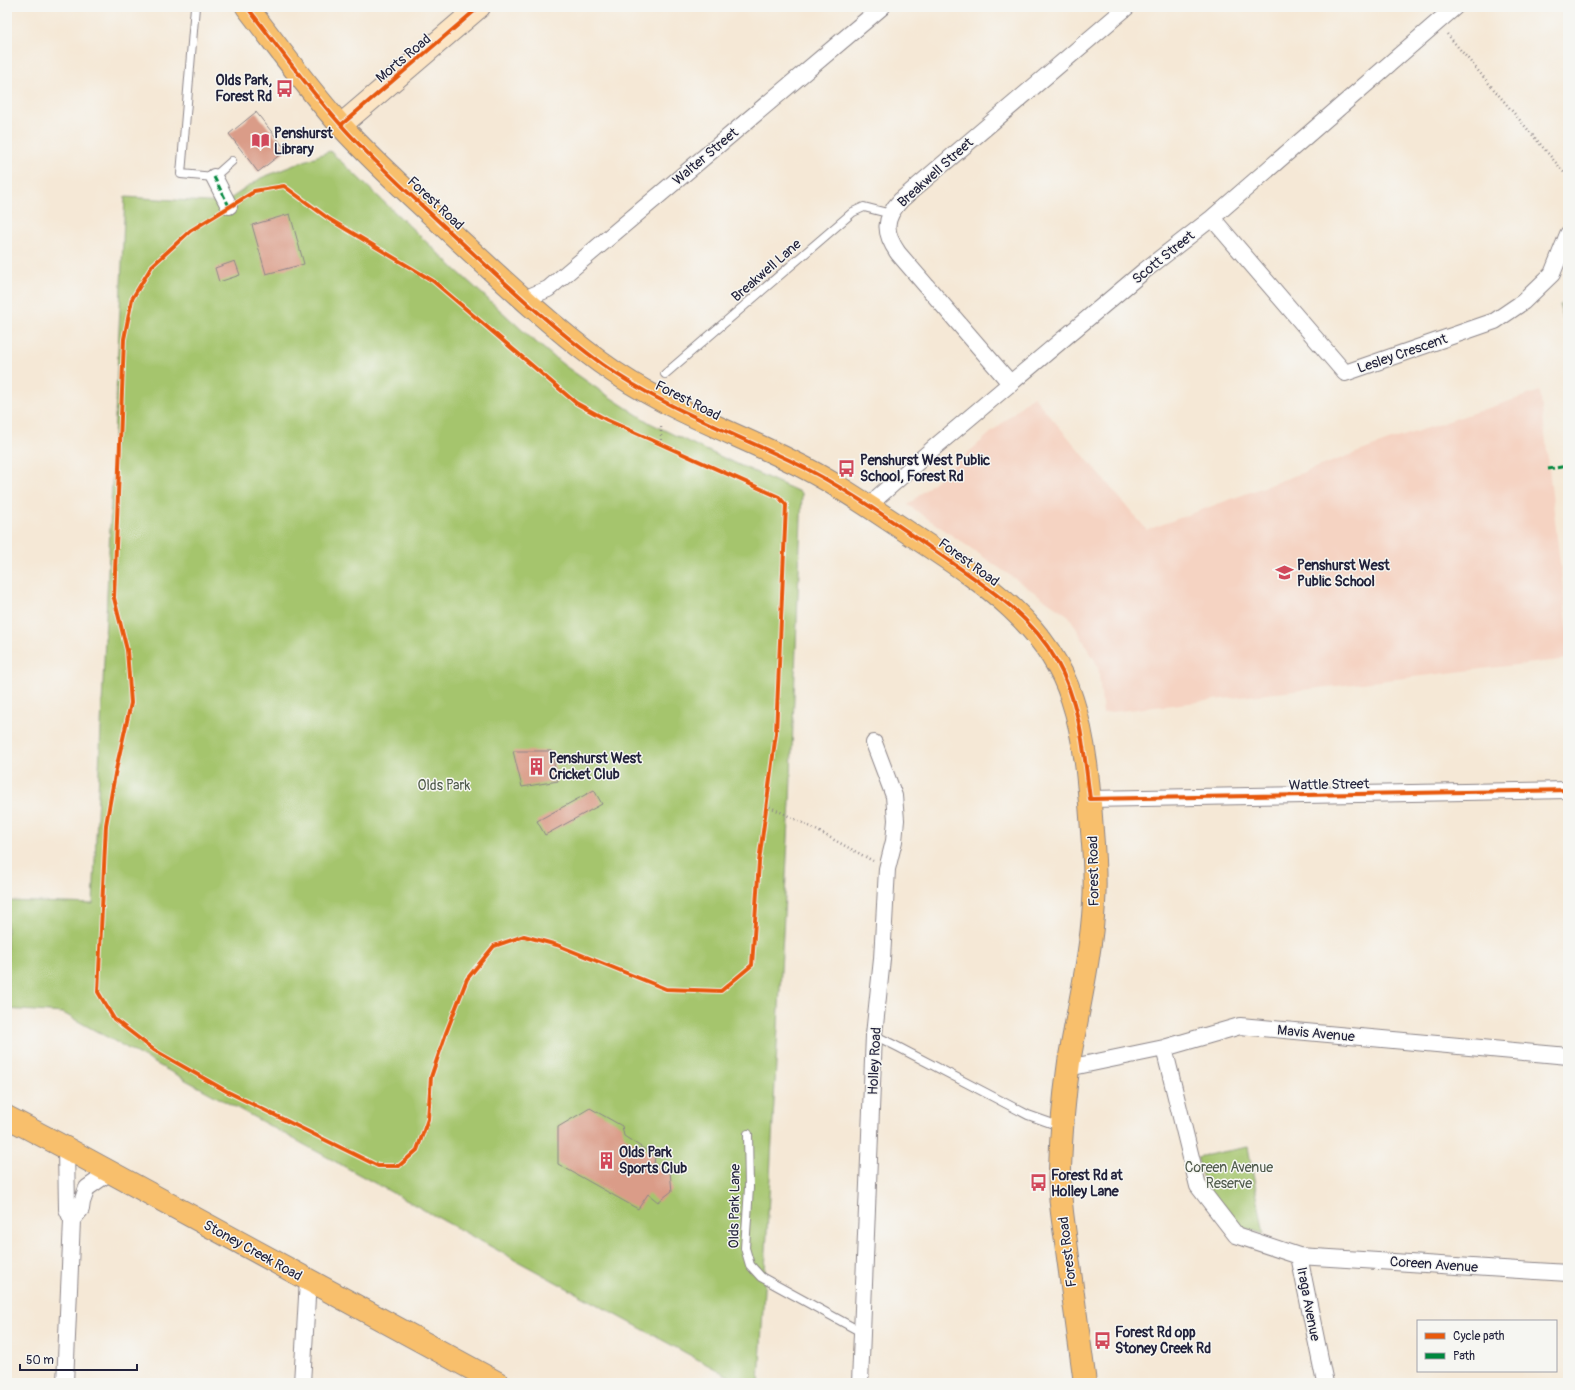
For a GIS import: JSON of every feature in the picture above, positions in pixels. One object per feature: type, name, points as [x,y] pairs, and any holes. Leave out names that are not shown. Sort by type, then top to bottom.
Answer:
[{"type":"main road","name":"Forest Road","points":[[247,7],[318,99],[341,125],[413,197],[524,299],[605,366],[686,414],[789,460],[820,476],[870,507],[995,593],[1019,613],[1038,634],[1055,658],[1073,699],[1082,736],[1090,799],[1095,874],[1089,948],[1068,1068],[1059,1176],[1085,1383]]},
{"type":"main road","name":"Stoney Creek Road","points":[[7,1117],[498,1383]]},
{"type":"main road","name":"Forest Road","points":[[1076,1320],[1094,1383]]},
{"type":"street","name":"Morts Road","points":[[341,125],[479,7]]},
{"type":"street","name":"Walter Street","points":[[524,299],[548,289],[882,7]]},
{"type":"street","name":"Breakwell Street","points":[[1011,384],[898,253],[888,236],[888,220],[901,200],[1126,7]]},
{"type":"street","name":"Scott Street","points":[[870,507],[879,496],[925,456],[1144,271],[1212,218],[1455,7]]},
{"type":"street","points":[[214,177],[228,206]]},
{"type":"street","name":"Lesley Crescent","points":[[1212,218],[1345,373],[1495,321],[1523,302],[1552,274],[1568,234]]},
{"type":"street","name":"Holley Road","points":[[860,1383],[874,1036],[882,959],[888,869],[894,841],[896,820],[894,796],[874,743]]},
{"type":"street","name":"Wattle Street","points":[[1090,799],[1568,790]]},
{"type":"street","name":"Mavis Avenue","points":[[1068,1068],[1164,1048],[1240,1026],[1568,1056]]},
{"type":"street","name":"Iraga Avenue","points":[[1164,1048],[1198,1186],[1236,1235],[1299,1256],[1325,1383]]},
{"type":"street","points":[[65,1383],[72,1220],[67,1209],[66,1148]]},
{"type":"street","points":[[72,1220],[81,1209],[87,1188],[110,1172]]},
{"type":"street","name":"Coreen Avenue","points":[[1299,1256],[1568,1273]]},
{"type":"street","points":[[302,1383],[308,1280]]},
{"type":"lane","points":[[195,7],[181,174],[214,177],[232,161]]},
{"type":"lane","name":"Breakwell Lane","points":[[664,374],[853,212],[864,207],[891,214]]},
{"type":"lane","points":[[874,1036],[1028,1115],[1062,1127]]},
{"type":"lane","name":"Olds Park Lane","points":[[748,1134],[749,1188],[745,1248],[750,1265],[761,1277],[863,1333]]},
{"type":"path","points":[[1437,22],[1568,177]]},
{"type":"path","points":[[661,444],[662,426]]},
{"type":"path","points":[[654,441],[668,447]]},
{"type":"path","points":[[765,812],[767,798]]},
{"type":"path","points":[[766,805],[805,824],[888,869]]},
{"type":"shaded area","name":"Penshurst West Public School","points":[[1540,391],[1568,632],[1568,659],[1103,713],[1098,666],[1069,616],[908,505],[1033,396],[1147,530],[1394,439]]},
{"type":"green space","name":"Olds Park","points":[[330,151],[457,271],[532,339],[565,366],[650,423],[699,447],[802,493],[790,802],[759,1383],[741,1383],[63,1013],[7,1009],[7,901],[93,904],[125,197],[224,203],[261,178]]},
{"type":"green space","points":[[1568,301],[1568,338],[1560,305]]},
{"type":"green space","name":"Coreen Avenue Reserve","points":[[1248,1147],[1264,1234],[1239,1226],[1205,1186],[1197,1157]]},
{"type":"building","points":[[256,112],[286,150],[258,172],[229,134]]},
{"type":"building","points":[[290,214],[304,264],[266,274],[252,225]]},
{"type":"building","points":[[235,261],[240,275],[219,282],[215,268]]},
{"type":"building","name":"Penshurst West Cricket Club","points":[[513,751],[551,751],[558,781],[522,787]]},
{"type":"building","points":[[594,790],[602,804],[545,835],[537,821]]},
{"type":"building","name":"Olds Park Sports Club","points":[[590,1108],[622,1126],[624,1136],[655,1156],[654,1164],[670,1172],[672,1191],[658,1202],[648,1194],[638,1209],[558,1164],[558,1127]]},
{"type":"marked path","points":[[214,177],[229,206]]},
{"type":"marked path","points":[[1548,469],[1568,466]]},
{"type":"cycle path","points":[[247,7],[316,96],[367,152],[407,192],[504,282],[582,349],[624,379],[646,392],[693,416],[789,460],[831,482],[892,521],[980,583],[1023,617],[1035,630],[1056,660],[1071,693],[1080,727],[1090,799],[1568,790]]},
{"type":"cycle path","points":[[341,125],[479,7]]},
{"type":"cycle path","points":[[252,193],[190,231],[152,266],[132,299],[124,339],[114,598],[127,650],[131,703],[115,774],[106,825],[98,992],[114,1019],[154,1050],[228,1092],[378,1166],[399,1166],[417,1150],[428,1119],[431,1077],[467,979],[494,946],[524,936],[557,945],[666,989],[721,991],[752,965],[759,862],[776,733],[786,505],[779,497],[607,420],[576,403],[433,281],[329,219],[284,186],[254,191]]},
{"type":"place","name":"Olds Park, Forest Rd","points":[[285,88]]},
{"type":"place","name":"Penshurst Library","points":[[261,141]]},
{"type":"place","name":"Penshurst West Public School, Forest Rd","points":[[847,468]]},
{"type":"place","name":"Penshurst West Public School","points":[[1284,573]]},
{"type":"place","name":"Penshurst West Cricket Club","points":[[536,766]]},
{"type":"place","name":"Olds Park Sports Club","points":[[606,1160]]},
{"type":"place","name":"Forest Rd at Holley Lane","points":[[1038,1183]]},
{"type":"place","name":"Forest Rd opp Stoney Creek Rd","points":[[1102,1340]]}]
